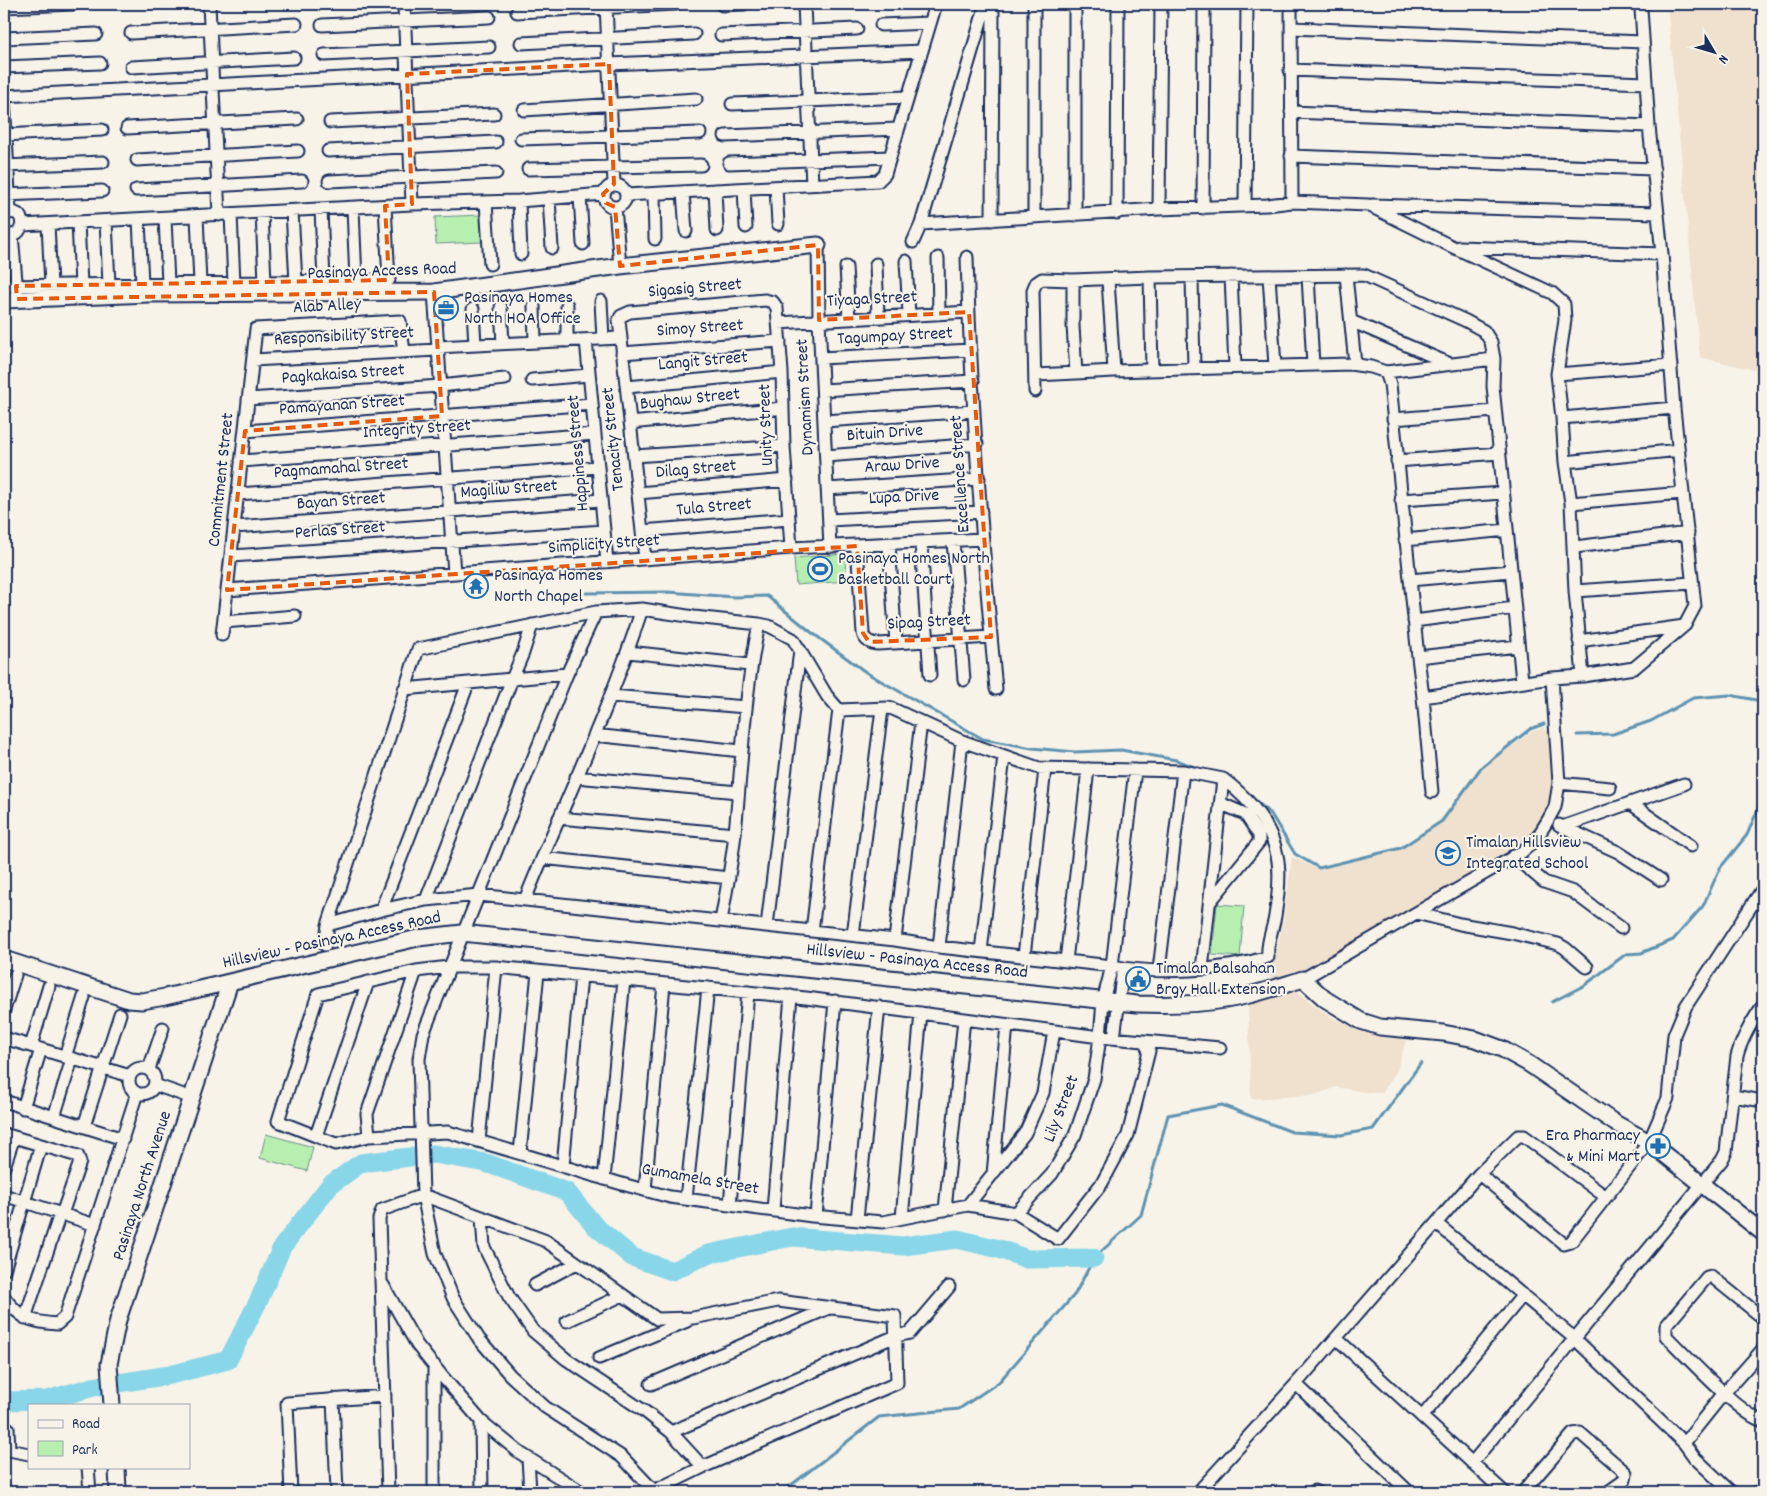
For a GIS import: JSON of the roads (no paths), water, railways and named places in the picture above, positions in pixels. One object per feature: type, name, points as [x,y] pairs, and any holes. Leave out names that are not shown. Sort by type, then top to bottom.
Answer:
[{"type":"street","points":[[4,7],[74,4]]},
{"type":"street","points":[[209,4],[218,185],[225,214],[234,283]]},
{"type":"street","points":[[404,4],[412,204]]},
{"type":"street","points":[[517,12],[606,6],[676,4]]},
{"type":"street","points":[[722,5],[744,4]]},
{"type":"street","points":[[804,4],[812,185]]},
{"type":"street","points":[[626,195],[878,181],[885,174],[936,4]]},
{"type":"street","points":[[913,242],[921,224],[986,4]]},
{"type":"street","points":[[992,220],[993,4]]},
{"type":"street","points":[[1034,4],[1034,217]]},
{"type":"street","points":[[1075,4],[1075,215]]},
{"type":"street","points":[[1117,213],[1118,4]]},
{"type":"street","points":[[1159,209],[1161,4]]},
{"type":"street","points":[[1203,208],[1204,4]]},
{"type":"street","points":[[1245,206],[1247,4]]},
{"type":"street","points":[[1291,4],[1292,202]]},
{"type":"street","points":[[1423,697],[1634,668],[1685,625],[1695,606],[1670,365],[1662,254],[1649,126],[1641,9],[1639,4]]},
{"type":"street","points":[[606,6],[614,184]]},
{"type":"street","points":[[322,25],[489,17]]},
{"type":"street","points":[[881,25],[930,23]]},
{"type":"street","points":[[131,33],[296,24]]},
{"type":"street","points":[[1291,28],[1643,42]]},
{"type":"street","points":[[721,35],[857,29]]},
{"type":"street","points":[[4,38],[96,34]]},
{"type":"street","points":[[521,43],[694,34]]},
{"type":"street","points":[[324,55],[489,47]]},
{"type":"street","points":[[12,295],[8,234],[18,232],[22,225],[20,216],[7,213],[4,96],[609,64],[922,51]]},
{"type":"street","points":[[131,67],[294,58]]},
{"type":"street","points":[[4,68],[100,63]]},
{"type":"street","points":[[1290,70],[1646,83]]},
{"type":"street","points":[[732,104],[907,97]]},
{"type":"street","points":[[524,110],[696,99]]},
{"type":"street","points":[[1291,112],[1649,126]]},
{"type":"street","points":[[330,122],[494,114]]},
{"type":"street","points":[[127,128],[296,119]]},
{"type":"street","points":[[725,136],[898,129]]},
{"type":"street","points":[[5,135],[102,130]]},
{"type":"street","points":[[521,139],[700,133]]},
{"type":"street","points":[[328,150],[496,142]]},
{"type":"street","points":[[137,160],[298,151]]},
{"type":"street","points":[[1291,156],[1654,169]]},
{"type":"street","points":[[729,163],[890,157]]},
{"type":"street","points":[[6,166],[104,162]]},
{"type":"street","points":[[528,169],[701,165]]},
{"type":"street","points":[[329,181],[496,173]]},
{"type":"street","points":[[136,190],[302,181]]},
{"type":"street","points":[[614,184],[621,186],[626,195],[622,205],[615,207],[606,203],[603,194],[606,188],[614,184]]},
{"type":"street","points":[[776,187],[778,224]]},
{"type":"street","points":[[744,188],[746,227]]},
{"type":"street","points":[[715,190],[717,230]]},
{"type":"street","points":[[6,195],[102,191]]},
{"type":"street","points":[[684,192],[686,231]]},
{"type":"street","points":[[22,225],[412,204],[486,202],[603,194]]},
{"type":"street","points":[[654,194],[655,238]]},
{"type":"street","points":[[580,196],[583,244]]},
{"type":"street","points":[[549,198],[552,248]]},
{"type":"street","points":[[519,200],[522,254]]},
{"type":"street","points":[[486,202],[490,264]]},
{"type":"street","points":[[921,224],[1292,202],[1658,213]]},
{"type":"street","points":[[1368,205],[1552,293],[1564,304],[1565,320],[1557,374],[1565,462],[1571,503],[1575,591],[1583,676]]},
{"type":"street","points":[[12,295],[51,285],[389,280],[385,206]]},
{"type":"street","points":[[615,207],[620,266]]},
{"type":"street","points":[[353,208],[356,281]]},
{"type":"street","points":[[321,209],[324,281]]},
{"type":"street","points":[[292,211],[296,282]]},
{"type":"street","points":[[262,213],[265,282]]},
{"type":"street","points":[[197,216],[200,283]]},
{"type":"street","points":[[165,218],[168,284]]},
{"type":"street","points":[[139,219],[142,284]]},
{"type":"street","points":[[106,221],[109,284]]},
{"type":"street","points":[[78,222],[80,284]]},
{"type":"street","points":[[48,224],[51,285]]},
{"type":"street","name":"Pasinaya Access Road","points":[[12,295],[434,292],[620,266],[818,245]]},
{"type":"street","name":"Dynamism Street","points":[[818,245],[830,547]]},
{"type":"street","points":[[1453,247],[1662,254]]},
{"type":"street","name":"Excellence Street","points":[[967,257],[976,444],[996,689]]},
{"type":"street","points":[[938,258],[939,314]]},
{"type":"street","points":[[906,261],[909,315]]},
{"type":"street","points":[[876,264],[878,317]]},
{"type":"street","points":[[846,267],[849,319]]},
{"type":"street","points":[[1346,275],[1355,364]]},
{"type":"street","points":[[1035,391],[1033,290],[1036,283],[1042,279],[1108,280],[1150,277],[1364,275],[1466,321],[1484,332],[1491,342],[1494,359],[1493,386],[1495,411],[1522,682]]},
{"type":"street","points":[[1231,276],[1234,367]]},
{"type":"street","points":[[1269,276],[1275,366]]},
{"type":"street","points":[[1308,276],[1313,365]]},
{"type":"street","points":[[1150,277],[1152,370]]},
{"type":"street","points":[[1192,277],[1194,368]]},
{"type":"street","points":[[1073,280],[1076,373]]},
{"type":"street","points":[[1108,280],[1114,371]]},
{"type":"street","points":[[4,286],[12,295]]},
{"type":"street","points":[[434,292],[454,573]]},
{"type":"street","name":"Sigasig Street","points":[[621,316],[630,312],[765,300],[773,302]]},
{"type":"street","points":[[601,301],[603,339]]},
{"type":"street","name":"Unity Street","points":[[773,302],[777,308],[780,341],[784,446],[791,548]]},
{"type":"street","points":[[567,305],[567,341]]},
{"type":"street","points":[[534,306],[535,342]]},
{"type":"street","points":[[501,307],[503,344]]},
{"type":"street","points":[[473,310],[475,345]]},
{"type":"street","name":"Tiyaga Street","points":[[778,323],[969,312]]},
{"type":"street","name":"Tenacity Street","points":[[621,316],[618,324],[627,387],[645,560]]},
{"type":"street","name":"Alab Alley","points":[[256,329],[400,321],[404,352]]},
{"type":"street","points":[[1351,321],[1450,364]]},
{"type":"street","name":"Commitment Street","points":[[222,636],[256,329]]},
{"type":"street","name":"Responsibility Street","points":[[253,360],[404,352],[475,345],[620,338]]},
{"type":"street","name":"Happiness Street","points":[[586,340],[607,562]]},
{"type":"street","name":"Simoy Street","points":[[622,352],[780,341]]},
{"type":"street","name":"Tagumpay Street","points":[[821,358],[971,350]]},
{"type":"street","points":[[1036,375],[1194,368],[1355,364],[1386,372],[1494,359]]},
{"type":"street","points":[[1557,374],[1670,365]]},
{"type":"street","name":"Langit Street","points":[[627,387],[782,372]]},
{"type":"street","points":[[1386,372],[1390,384],[1432,792]]},
{"type":"street","points":[[532,380],[589,375]]},
{"type":"street","name":"Pagkakaisa Street","points":[[248,399],[505,380]]},
{"type":"street","points":[[823,390],[972,381]]},
{"type":"street","name":"Pamayanan Street","points":[[245,431],[592,404]]},
{"type":"street","name":"Bughaw Street","points":[[630,423],[783,408]]},
{"type":"street","points":[[1562,418],[1674,408]]},
{"type":"street","points":[[824,421],[974,411]]},
{"type":"street","points":[[1393,420],[1495,411]]},
{"type":"street","name":"Integrity Street","points":[[242,461],[595,434]]},
{"type":"street","name":"Bituin Drive","points":[[826,456],[976,444]]},
{"type":"street","points":[[634,456],[784,446]]},
{"type":"street","points":[[1565,462],[1679,450]]},
{"type":"street","points":[[1397,461],[1499,453]]},
{"type":"street","name":"Pagmamahal Street","points":[[238,494],[598,467]]},
{"type":"street","name":"Araw Drive","points":[[827,489],[979,479]]},
{"type":"street","name":"Dilag Street","points":[[638,493],[787,480]]},
{"type":"street","points":[[1401,500],[1503,493]]},
{"type":"street","points":[[1571,503],[1682,493]]},
{"type":"street","name":"Magiliw Street","points":[[449,512],[601,500]]},
{"type":"street","name":"Bayan Street","points":[[234,528],[449,512]]},
{"type":"street","name":"Lupa Drive","points":[[829,520],[981,512]]},
{"type":"street","name":"Tula Street","points":[[642,531],[789,519]]},
{"type":"street","points":[[1406,540],[1507,530]]},
{"type":"street","name":"Perlas Street","points":[[231,556],[604,531]]},
{"type":"street","points":[[1574,548],[1688,533]]},
{"type":"street","name":"Simplicity Street","points":[[227,590],[791,548],[983,539]]},
{"type":"street","points":[[953,541],[964,680]]},
{"type":"street","points":[[921,542],[930,675]]},
{"type":"street","points":[[889,544],[896,643]]},
{"type":"street","name":"Sipag Street","points":[[856,546],[863,633],[869,642],[878,644],[991,637]]},
{"type":"street","points":[[1410,580],[1511,571]]},
{"type":"street","points":[[1575,591],[1692,583]]},
{"type":"street","points":[[1414,621],[1514,608]]},
{"type":"street","points":[[525,900],[611,696],[642,609]]},
{"type":"street","points":[[325,945],[328,925],[418,649],[596,612],[642,609],[769,626],[793,640],[827,696],[839,710],[812,931]]},
{"type":"street","points":[[388,1492],[379,1219],[382,1210],[423,1195],[546,1241],[657,1319],[693,1318],[778,1301],[895,1316],[897,1383],[703,1467],[653,1492],[622,1457],[546,1407],[510,1375],[479,1340],[453,1298],[435,1254],[423,1195],[421,1167],[419,1059],[423,1034],[462,933],[568,674],[596,612]]},
{"type":"street","points":[[224,622],[295,616]]},
{"type":"street","points":[[721,921],[735,834],[750,666],[759,624]]},
{"type":"street","points":[[426,900],[523,653],[532,625]]},
{"type":"street","points":[[1579,641],[1685,625]]},
{"type":"street","points":[[1418,657],[1518,646]]},
{"type":"street","points":[[767,926],[800,650]]},
{"type":"street","points":[[628,652],[750,666]]},
{"type":"street","points":[[404,690],[568,674]]},
{"type":"street","points":[[1552,678],[1560,784],[1555,807],[1543,830],[1530,845],[1513,856],[1303,979],[1336,1006],[1361,1021],[1380,1027],[1443,1033],[1475,1039],[1502,1049],[1529,1064],[1615,1123],[1649,1142],[1763,1233]]},
{"type":"street","points":[[381,910],[468,684]]},
{"type":"street","points":[[611,696],[746,707]]},
{"type":"street","points":[[853,936],[882,709]]},
{"type":"street","points":[[328,925],[426,900],[479,895],[895,940],[939,947],[1118,967],[1159,970],[1202,969],[1236,965],[1268,957],[1268,945],[1276,907],[1278,856],[1272,838],[1261,817],[1236,789],[1224,779],[1182,771],[1045,769],[1004,757],[893,709],[839,710]]},
{"type":"street","points":[[895,940],[921,722]]},
{"type":"street","points":[[594,735],[741,751]]},
{"type":"street","points":[[939,947],[962,740]]},
{"type":"street","points":[[981,951],[1004,757]]},
{"type":"street","points":[[1024,956],[1045,769]]},
{"type":"street","points":[[1066,961],[1088,769]]},
{"type":"street","points":[[1114,1038],[1111,1002],[1118,967],[1135,770]]},
{"type":"street","points":[[1159,970],[1182,771]]},
{"type":"street","points":[[576,778],[738,792]]},
{"type":"street","points":[[1202,969],[1224,779]]},
{"type":"street","points":[[1560,784],[1610,788]]},
{"type":"street","points":[[1562,827],[1684,784]]},
{"type":"street","points":[[1210,902],[1260,839],[1260,835],[1245,814],[1222,804]]},
{"type":"street","points":[[1630,804],[1691,846]]},
{"type":"street","points":[[559,818],[735,834]]},
{"type":"street","points":[[1548,820],[1618,852],[1661,880]]},
{"type":"street","points":[[1513,856],[1544,882],[1574,892],[1621,928]]},
{"type":"street","points":[[542,858],[729,878]]},
{"type":"street","points":[[1479,1174],[1564,1244],[1571,1242],[1649,1142],[1668,1098],[1674,1035],[1686,1006],[1763,888]]},
{"type":"street","points":[[1416,912],[1460,924],[1512,933],[1558,944],[1587,968]]},
{"type":"street","name":"Hillsview - Pasinaya Access Road","points":[[4,959],[101,992],[134,1001],[166,997],[304,963],[418,938],[462,933],[1111,1002],[1159,1005],[1226,1000],[1268,991],[1303,979]]},
{"type":"street","points":[[316,1136],[368,982],[416,971],[449,967],[496,967],[791,996],[1100,1037],[1220,1048]]},
{"type":"street","points":[[479,1141],[496,967]]},
{"type":"street","points":[[369,1136],[367,1114],[416,971]]},
{"type":"street","points":[[520,1153],[538,972]]},
{"type":"street","points":[[4,1010],[15,975]]},
{"type":"street","points":[[563,1166],[581,976]]},
{"type":"street","points":[[604,1179],[624,980]]},
{"type":"street","name":"Pasinaya North Avenue","points":[[112,1401],[108,1364],[118,1320],[230,982]]},
{"type":"street","name":"Gumamela Street","points":[[368,982],[318,994],[278,1121],[336,1144],[369,1136],[448,1132],[645,1190],[686,1199],[816,1216],[883,1222],[968,1205],[1016,1213],[1058,1240],[1102,1183],[1128,1135],[1149,1051],[1144,1041]]},
{"type":"street","points":[[645,1190],[664,984]]},
{"type":"street","points":[[24,1108],[50,986]]},
{"type":"street","points":[[686,1199],[708,988]]},
{"type":"street","points":[[730,1205],[748,992]]},
{"type":"street","points":[[773,1210],[791,996]]},
{"type":"street","points":[[54,1117],[84,997]]},
{"type":"street","points":[[816,1216],[835,1002]]},
{"type":"street","name":"Lily Street","points":[[1016,1213],[1052,1174],[1075,1135],[1094,1079],[1100,1037],[1111,1002]]},
{"type":"street","points":[[1472,1463],[1722,1160],[1726,1152],[1733,1096],[1734,1068],[1740,1042],[1763,1005]]},
{"type":"street","points":[[857,1219],[879,1007]]},
{"type":"street","points":[[902,1218],[921,1013]]},
{"type":"street","points":[[84,1126],[120,1014]]},
{"type":"street","points":[[945,1210],[964,1019]]},
{"type":"street","points":[[993,1174],[1008,1025]]},
{"type":"street","points":[[149,1070],[162,1028]]},
{"type":"street","points":[[968,1205],[1025,1133],[1043,1093],[1054,1031]]},
{"type":"street","points":[[5,1042],[36,1048],[130,1076]]},
{"type":"street","points":[[140,1068],[149,1070],[155,1076],[153,1089],[146,1094],[137,1093],[131,1088],[129,1080],[132,1072],[140,1068]]},
{"type":"street","points":[[155,1085],[192,1098]]},
{"type":"street","points":[[4,1297],[14,1310],[25,1318],[36,1322],[57,1324],[65,1317],[137,1093]]},
{"type":"street","points":[[1733,1096],[1763,1101]]},
{"type":"street","points":[[4,1102],[123,1139]]},
{"type":"street","points":[[4,1166],[9,1135],[78,1156],[80,1159],[25,1318]]},
{"type":"street","points":[[1198,1492],[1296,1384],[1479,1174],[1518,1136],[1521,1135],[1606,1197]]},
{"type":"street","points":[[4,1270],[41,1146]]},
{"type":"street","points":[[4,1195],[95,1225]]},
{"type":"street","points":[[482,1217],[484,1248],[509,1297],[533,1331],[566,1359],[647,1413],[671,1432],[703,1467]]},
{"type":"street","points":[[1437,1224],[1574,1338],[1684,1442],[1695,1458],[1731,1492]]},
{"type":"street","points":[[535,1285],[577,1263]]},
{"type":"street","points":[[1763,1318],[1711,1276],[1707,1277],[1666,1326],[1666,1336],[1724,1393],[1756,1420],[1763,1421]]},
{"type":"street","points":[[381,1281],[417,1345],[481,1421],[528,1458],[581,1492]]},
{"type":"street","points":[[671,1432],[896,1336],[910,1333],[948,1287]]},
{"type":"street","points":[[567,1321],[623,1295]]},
{"type":"street","points":[[1422,1417],[1523,1295]]},
{"type":"street","points":[[651,1384],[831,1307]]},
{"type":"street","points":[[600,1358],[693,1318]]},
{"type":"street","points":[[1336,1338],[1504,1492]]},
{"type":"street","points":[[1684,1442],[1763,1349]]},
{"type":"street","points":[[434,1365],[434,1492]]},
{"type":"street","points":[[1296,1384],[1409,1492]]},
{"type":"street","points":[[291,1492],[287,1403],[385,1396]]},
{"type":"street","points":[[333,1399],[337,1492]]},
{"type":"street","points":[[481,1421],[482,1492]]},
{"type":"street","points":[[8,1428],[6,1449],[28,1454]]},
{"type":"street","points":[[1523,1492],[1573,1434],[1576,1433],[1580,1433],[1626,1473],[1625,1480],[1608,1492]]},
{"type":"street","points":[[528,1458],[530,1492]]},
{"type":"street","points":[[88,1468],[90,1492]]},
{"type":"street","points":[[116,1468],[118,1492]]},
{"type":"street","points":[[1757,1492],[1763,1490]]},
{"type":"waterway","points":[[586,593],[668,592],[734,597],[767,596],[811,632],[867,673],[983,739],[1032,748],[1075,752],[1121,750],[1176,760],[1200,769]]},
{"type":"waterway","points":[[1577,735],[1613,734],[1651,721],[1693,698],[1730,695],[1756,700],[1763,705]]},
{"type":"waterway","points":[[1249,795],[1271,814],[1295,854],[1319,868],[1401,848],[1442,821],[1480,769],[1530,729],[1544,724]]},
{"type":"waterway","points":[[1552,1002],[1585,985],[1626,954],[1641,953],[1673,940],[1703,906],[1720,868],[1747,835],[1763,797]]},
{"type":"waterway","points":[[770,1492],[790,1486],[879,1417],[959,1409],[999,1382],[1075,1294],[1094,1258],[1141,1215],[1168,1115],[1222,1105],[1292,1132],[1341,1135],[1373,1129],[1421,1063]]},
{"type":"waterway","points":[[4,1401],[47,1400],[93,1387],[170,1375],[228,1360],[259,1300],[282,1247],[330,1185],[361,1163],[434,1154],[486,1163],[567,1192],[595,1226],[632,1257],[672,1271],[708,1254],[792,1237],[903,1246],[957,1239],[999,1249],[1027,1259],[1094,1258]]},
{"type":"place","name":"Pasinaya Homes North HOA Office","points":[[446,308]]},
{"type":"place","name":"Pasinaya Homes North Basketball Court","points":[[820,569]]},
{"type":"place","name":"Pasinaya Homes North Chapel","points":[[476,586]]},
{"type":"place","name":"Timalan Hillsview Integrated School","points":[[1448,853]]},
{"type":"place","name":"Timalan Balsahan Brgy Hall Extension","points":[[1138,979]]},
{"type":"place","name":"Era Pharmacy & Mini Mart","points":[[1658,1146]]}]
